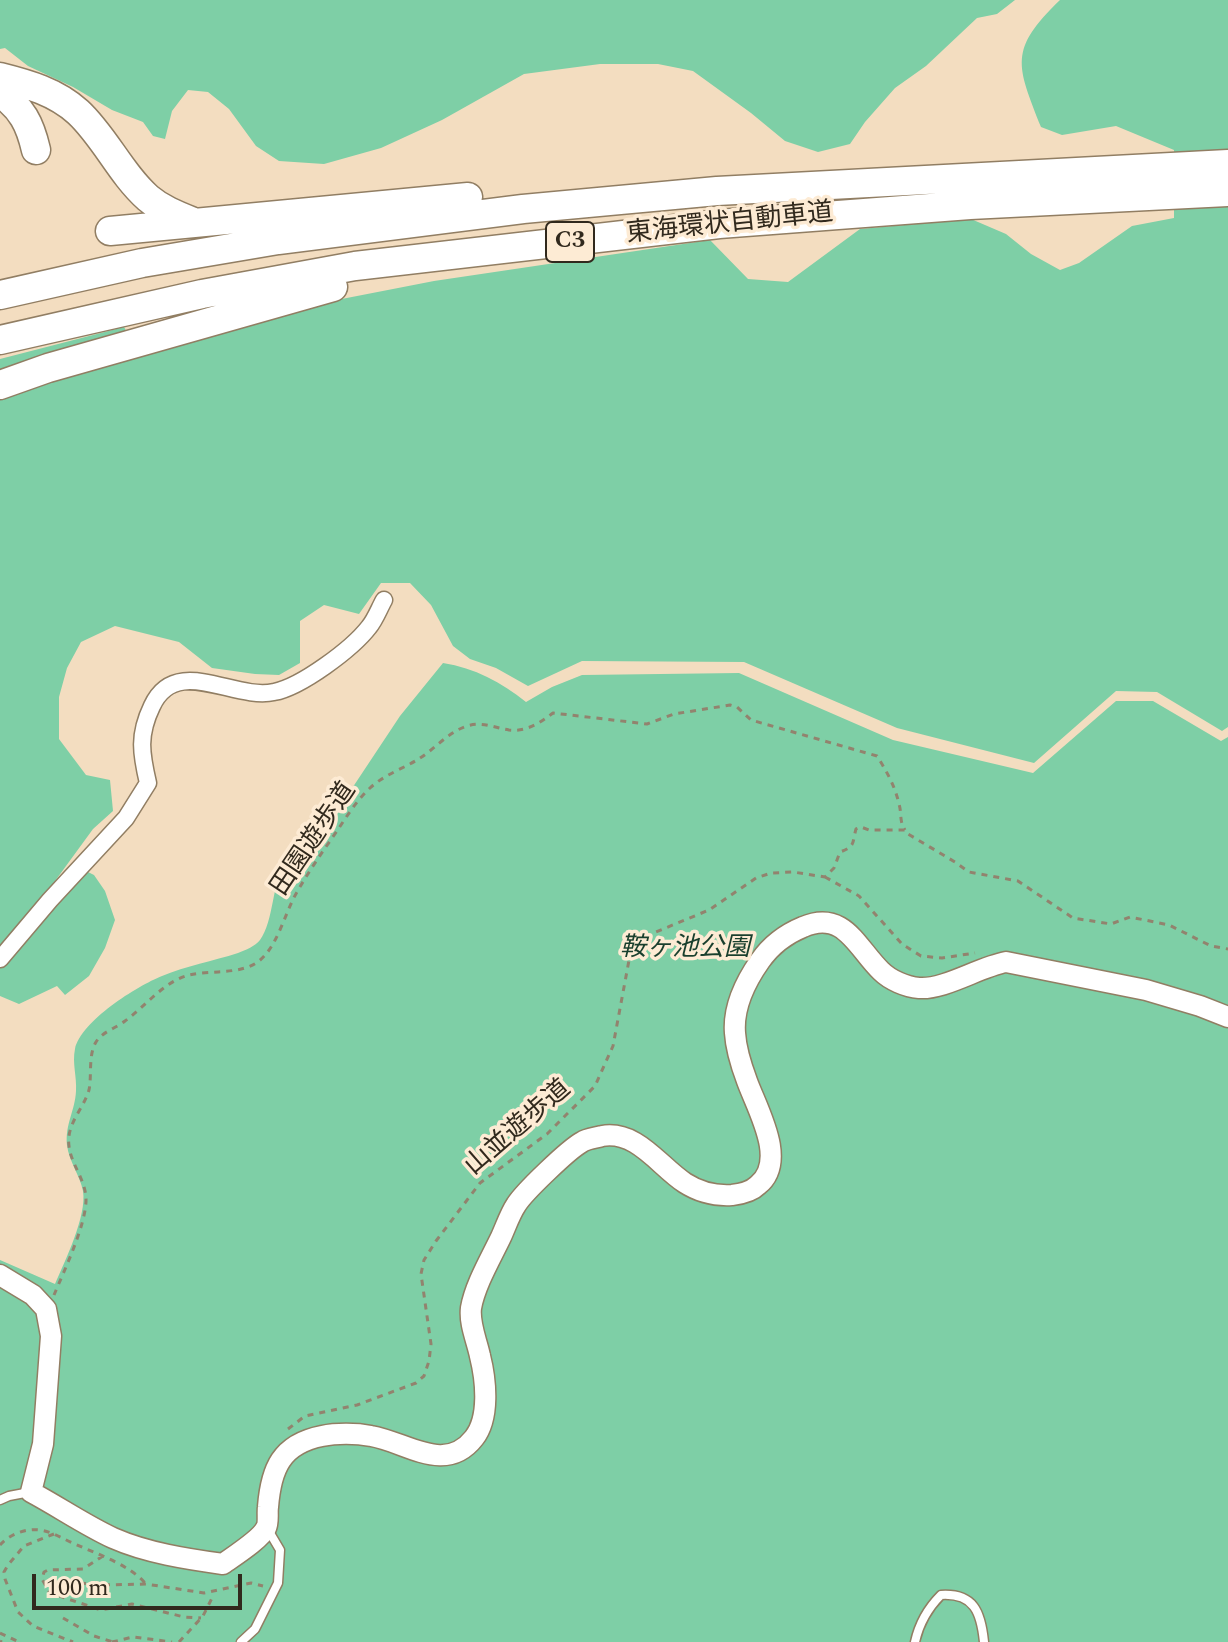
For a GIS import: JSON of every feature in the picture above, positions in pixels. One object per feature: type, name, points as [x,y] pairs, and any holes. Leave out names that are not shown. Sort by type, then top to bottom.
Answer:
[{"type":"highway","points":[[0,77],[37,87],[77,111],[148,198],[166,211],[192,222]]},
{"type":"highway","points":[[0,93],[21,111],[32,130],[36,150]]},
{"type":"highway","name":"東海環状自動車道","points":[[0,340],[202,294],[355,266],[719,224],[970,205],[1148,182],[1228,164]]},
{"type":"highway","name":"東海環状自動車道","points":[[0,295],[142,263],[278,240],[523,209],[717,191],[1148,182],[1228,192]]},
{"type":"highway","points":[[110,231],[473,197],[717,191]]},
{"type":"highway","points":[[0,385],[48,368],[342,285],[529,247]]},
{"type":"street","points":[[0,959],[126,818],[138,800],[148,783],[141,738],[155,699],[166,687],[190,680],[256,693],[270,694],[288,689],[320,670],[369,628],[384,600]]},
{"type":"street","points":[[0,1275],[33,1295],[46,1309],[51,1336],[43,1444],[31,1492],[116,1540],[189,1559],[223,1564],[266,1528],[273,1472],[286,1451],[302,1442],[323,1435],[371,1436],[438,1456],[451,1456],[464,1449],[473,1439],[481,1428],[485,1407],[481,1360],[473,1332],[471,1309],[480,1282],[517,1203],[566,1153],[584,1140],[612,1135],[634,1141],[685,1183],[706,1193],[741,1194],[757,1187],[765,1178],[771,1160],[770,1143],[738,1057],[736,1013],[759,962],[774,944],[795,930],[813,923],[832,924],[845,929],[882,972],[899,983],[917,988],[934,987],[995,964],[1018,963],[1146,990],[1228,1017]]},
{"type":"lane","points":[[0,1500],[31,1492]]},
{"type":"lane","points":[[241,1642],[255,1629],[278,1583],[280,1550],[266,1528]]},
{"type":"lane","points":[[915,1642],[918,1629],[933,1603],[941,1595],[958,1594],[971,1603],[978,1615],[984,1642]]},
{"type":"path","name":"田園遊歩道","points":[[46,1309],[70,1259],[84,1213],[84,1186],[72,1159],[68,1139],[90,1086],[95,1044],[103,1034],[122,1023],[171,982],[187,975],[241,969],[258,962],[269,950],[295,894],[313,865],[371,787],[468,725],[486,724],[524,731],[553,713],[647,724],[674,714],[730,705],[737,707],[751,720],[877,756],[893,784],[905,830]]},
{"type":"path","points":[[995,964],[981,952],[942,958],[921,956],[902,944],[859,896],[825,877],[834,868],[840,852],[853,845],[856,829],[905,830],[969,872],[1018,881],[1073,918],[1111,924],[1130,917],[1169,925],[1211,946],[1228,949]]},
{"type":"path","name":"山並遊歩道","points":[[284,1433],[305,1416],[357,1405],[416,1383],[424,1376],[431,1344],[421,1274],[424,1260],[480,1183],[547,1134],[595,1086],[613,1046],[630,955],[641,943],[651,934],[709,910],[756,878],[771,873],[793,872],[825,877]]},
{"type":"path","points":[[0,1545],[14,1534],[39,1529],[103,1556],[146,1584]]},
{"type":"path","points":[[54,1534],[24,1546],[8,1565],[4,1572],[5,1579],[18,1612],[33,1626],[73,1642]]},
{"type":"path","points":[[103,1556],[83,1569],[44,1572],[42,1579],[45,1587],[50,1593],[101,1610],[132,1604],[184,1617],[201,1618]]},
{"type":"path","points":[[80,1583],[146,1584],[204,1593],[251,1583],[274,1592]]},
{"type":"path","points":[[179,1642],[201,1618],[215,1592]]},
{"type":"path","points":[[63,1618],[94,1636],[113,1642],[133,1637],[172,1642]]},
{"type":"path","points":[[0,1633],[19,1642]]},
{"type":"green space","points":[[0,0],[1015,0],[997,14],[977,18],[926,66],[895,88],[850,144],[818,152],[785,141],[693,71],[658,64],[600,64],[524,74],[442,120],[381,148],[324,164],[279,161],[256,146],[229,109],[208,92],[188,90],[172,111],[165,139],[153,136],[143,122],[112,110],[28,66],[5,48],[0,49]]},
{"type":"green space","points":[[1060,0],[1228,0],[1228,727],[1222,731],[1157,692],[1116,691],[1034,763],[897,728],[744,662],[582,661],[528,686],[496,668],[470,659],[453,646],[431,605],[410,583],[381,583],[359,614],[324,605],[300,621],[300,663],[279,675],[212,668],[179,642],[115,626],[81,642],[67,668],[59,697],[59,739],[86,775],[110,780],[113,811],[93,829],[47,892],[0,945],[0,398],[108,360],[275,312],[434,281],[710,240],[748,279],[788,282],[860,229],[971,219],[1006,234],[1031,254],[1060,270],[1079,263],[1132,226],[1174,218],[1174,150],[1116,126],[1062,135],[1041,127],[1027,88],[1022,59],[1032,32]]},
{"type":"green space","points":[[124,327],[129,336],[0,379],[0,359]]},
{"type":"green space","name":"鞍ヶ池公園","points":[[443,663],[487,677],[526,702],[582,675],[739,673],[893,740],[1033,773],[1116,701],[1153,701],[1221,741],[1228,737],[1228,1642],[0,1642],[0,1260],[55,1284],[74,1238],[82,1213],[83,1191],[70,1157],[67,1137],[75,1098],[74,1054],[79,1038],[111,1006],[151,981],[180,969],[238,953],[258,942],[268,923],[285,861],[301,841],[335,814],[400,716]]},
{"type":"green space","points":[[82,869],[94,875],[105,891],[115,920],[105,948],[89,976],[65,995],[57,986],[19,1004],[0,996],[0,965]]}]
